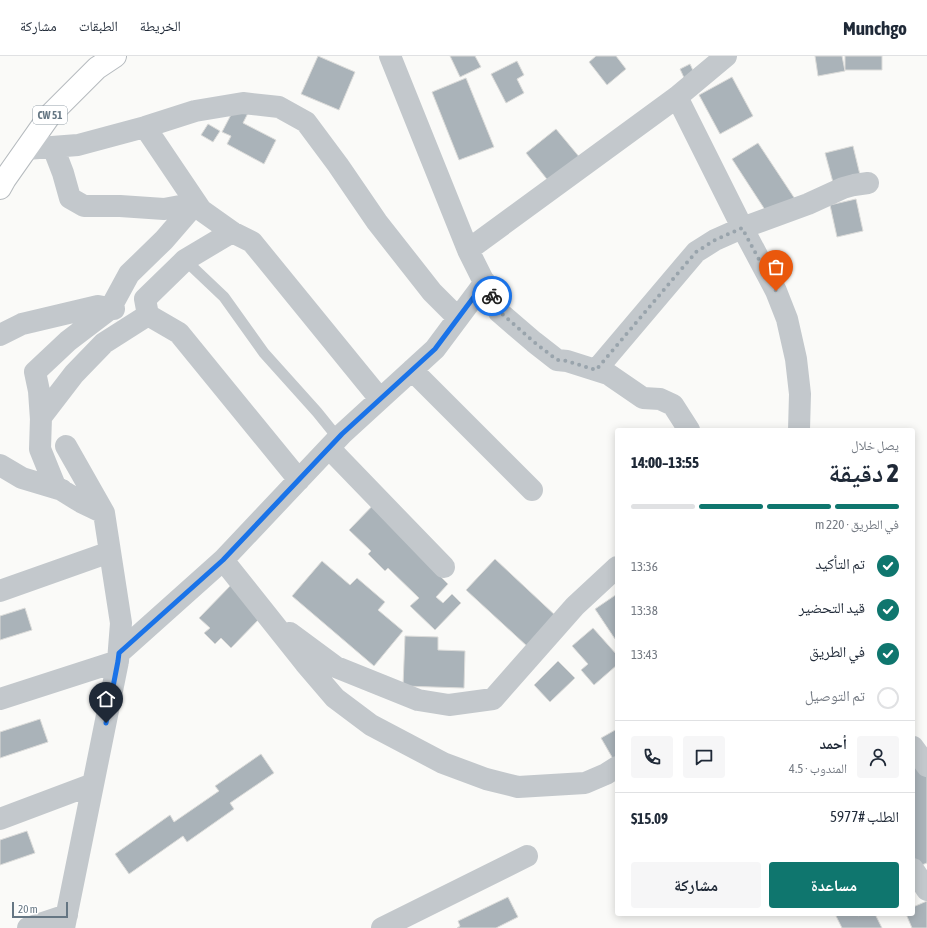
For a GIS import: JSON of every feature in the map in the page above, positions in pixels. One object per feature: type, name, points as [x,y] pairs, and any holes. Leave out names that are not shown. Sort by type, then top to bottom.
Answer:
[{"type":"main road","name":"CW 51","points":[[0,188],[50,115],[97,68],[116,56]]},
{"type":"street","points":[[390,56],[468,250],[500,312],[557,360],[567,361],[608,374],[643,398],[660,399],[673,405],[688,428]]},
{"type":"street","points":[[468,250],[677,97],[726,56]]},
{"type":"street","points":[[677,97],[742,228],[776,291],[787,319],[796,359],[800,394],[799,428]]},
{"type":"street","points":[[26,150],[78,145],[145,127],[195,111],[243,103],[279,107],[306,122],[338,165],[376,222],[432,292],[458,318]]},
{"type":"street","points":[[145,127],[201,210],[232,232],[252,242],[380,399]]},
{"type":"street","points":[[54,147],[70,198],[84,206],[120,206],[164,209],[196,202]]},
{"type":"street","points":[[596,370],[696,252],[715,240],[742,228],[808,204],[843,188],[854,185],[868,184]]},
{"type":"street","points":[[104,512],[81,502],[55,486],[40,450],[41,420],[39,391],[35,372],[68,341],[110,309],[129,274],[164,240],[196,202]]},
{"type":"street","points":[[148,315],[145,299],[185,260],[232,232]]},
{"type":"street","points":[[0,699],[119,657],[223,560],[334,443],[435,349],[485,282]]},
{"type":"street","points":[[0,335],[22,324],[98,306],[148,315],[179,333],[298,480]]},
{"type":"street","points":[[41,420],[41,417],[74,374],[104,343],[148,315]]},
{"type":"street","points":[[412,370],[532,490]]},
{"type":"street","points":[[334,443],[444,567]]},
{"type":"street","points":[[28,928],[65,921],[119,657],[121,623],[104,512],[66,446]]},
{"type":"street","points":[[0,465],[22,478],[62,490]]},
{"type":"street","points":[[0,591],[110,552]]},
{"type":"street","points":[[223,560],[305,663],[335,698],[372,725],[443,763],[486,779],[518,787],[585,784],[615,768]]},
{"type":"street","points":[[267,616],[336,667],[418,700],[449,705],[480,702],[493,699],[575,606],[615,569]]},
{"type":"street","points":[[915,750],[927,766]]},
{"type":"street","points":[[0,819],[93,784]]},
{"type":"street","points":[[382,928],[527,856]]},
{"type":"street","points":[[915,872],[927,890]]},
{"type":"lane","points":[[185,260],[224,297],[264,353],[317,412],[334,443]]},
{"type":"building","points":[[318,56],[355,72],[339,110],[301,94]]},
{"type":"building","points":[[450,56],[475,56],[481,67],[460,77]]},
{"type":"building","points":[[596,56],[616,56],[626,69],[607,85],[589,62]]},
{"type":"building","points":[[815,56],[842,56],[845,71],[818,76]]},
{"type":"building","points":[[845,56],[882,56],[882,70],[845,70]]},
{"type":"building","points":[[517,61],[524,75],[517,79],[524,93],[506,103],[491,74]]},
{"type":"building","points":[[690,64],[696,77],[686,82],[680,69]]},
{"type":"building","points":[[732,77],[753,116],[720,134],[699,95]]},
{"type":"building","points":[[466,78],[494,147],[459,160],[432,92]]},
{"type":"building","points":[[235,107],[248,113],[243,123],[276,140],[264,164],[227,144],[231,136],[222,132]]},
{"type":"building","points":[[208,124],[220,131],[213,142],[201,135]]},
{"type":"building","points":[[556,129],[581,159],[550,183],[526,153]]},
{"type":"building","points":[[758,143],[795,199],[769,216],[732,159]]},
{"type":"building","points":[[853,146],[861,179],[834,186],[825,153]]},
{"type":"building","points":[[856,199],[863,231],[837,237],[830,205]]},
{"type":"building","points":[[380,498],[437,573],[448,584],[436,597],[443,603],[452,594],[461,603],[435,630],[410,606],[419,598],[388,568],[385,571],[368,554],[371,551],[349,530]]},
{"type":"building","points":[[495,559],[557,617],[528,647],[466,590]]},
{"type":"building","points":[[322,561],[350,585],[357,578],[385,602],[378,610],[403,631],[374,666],[292,596]]},
{"type":"building","points":[[232,584],[263,615],[231,648],[221,638],[215,644],[204,633],[210,628],[199,618]]},
{"type":"building","points":[[615,595],[615,639],[595,609]]},
{"type":"building","points":[[25,608],[32,630],[0,640],[0,616]]},
{"type":"building","points":[[593,628],[615,653],[615,667],[594,685],[581,670],[588,664],[572,646]]},
{"type":"building","points":[[405,636],[438,637],[438,650],[465,651],[464,688],[403,686]]},
{"type":"building","points":[[558,661],[575,678],[550,702],[534,685]]},
{"type":"building","points":[[40,719],[48,742],[0,758],[0,732]]},
{"type":"building","points":[[615,730],[615,762],[601,738]]},
{"type":"building","points":[[927,748],[927,863],[915,868],[915,753]]},
{"type":"building","points":[[261,754],[274,773],[230,803],[234,809],[187,842],[183,836],[129,874],[115,854],[170,815],[174,822],[219,791],[215,786]]},
{"type":"building","points":[[27,831],[35,853],[0,865],[0,840]]},
{"type":"building","points":[[508,897],[518,917],[496,928],[457,928],[460,926],[458,921]]},
{"type":"building","points":[[927,901],[927,928],[912,928],[907,916],[915,916],[915,906]]},
{"type":"building","points":[[836,916],[876,916],[882,928],[842,928]]},
{"type":"way so far","points":[[492,296],[500,312],[557,360],[567,361],[596,370],[696,252],[728,234],[742,228],[776,291]]},
{"type":"route","points":[[106,723],[119,653],[223,560],[342,434],[435,349],[485,282],[492,296]]}]
